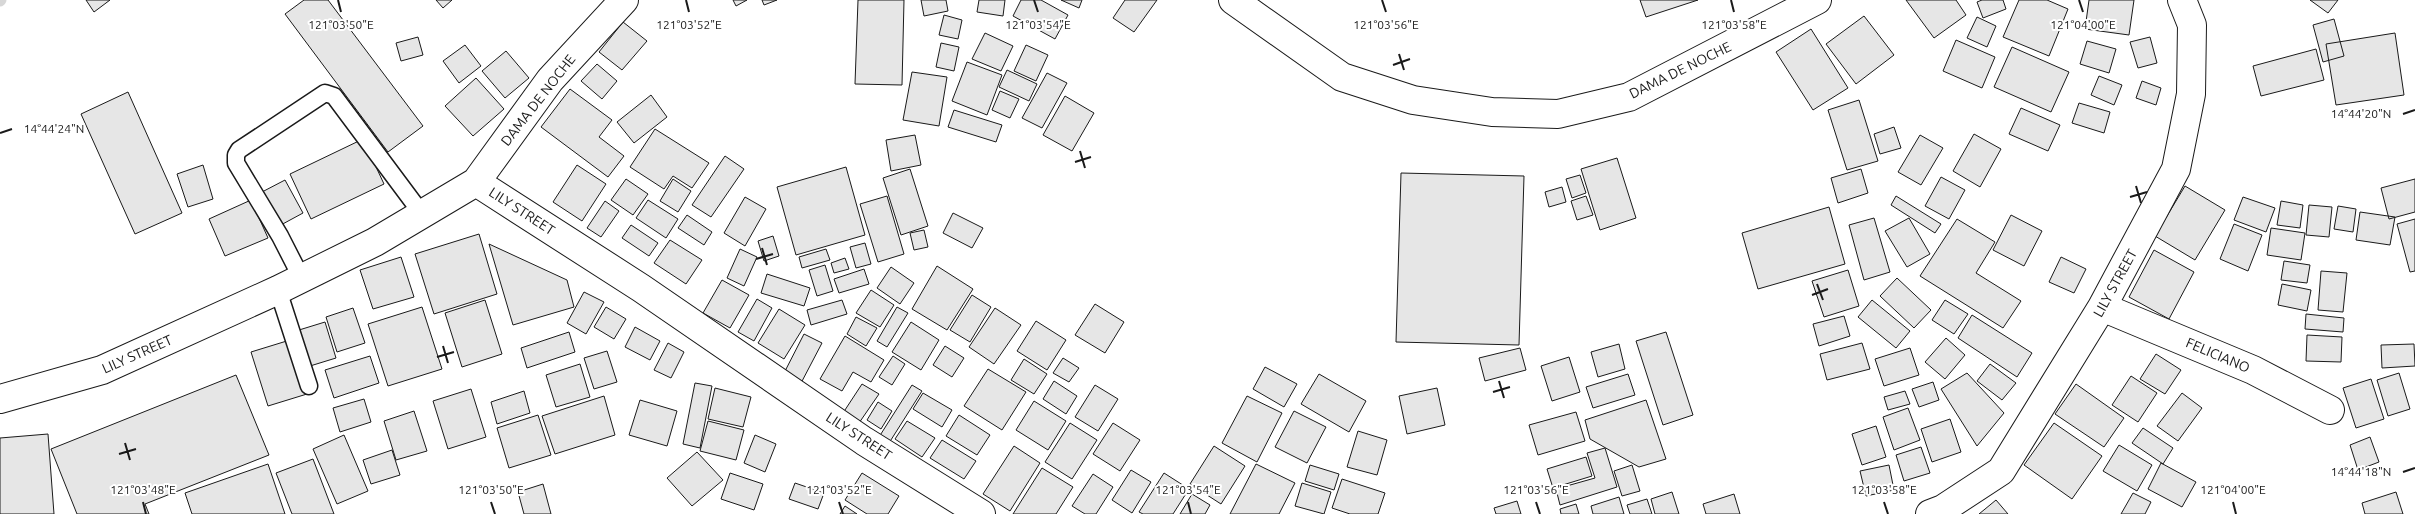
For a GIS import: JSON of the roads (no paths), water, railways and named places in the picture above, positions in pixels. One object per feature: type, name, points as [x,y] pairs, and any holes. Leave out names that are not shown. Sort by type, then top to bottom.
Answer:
[{"type":"street","name":"DAMA DE NOCHE","points":[[476,182],[550,80],[624,0]]},
{"type":"street","name":"DAMA DE NOCHE","points":[[1233,0],[1342,76],[1413,100],[1492,112],[1558,114],[1629,97],[1817,0]]},
{"type":"street","name":"LILY STREET","points":[[1930,514],[1943,510],[2001,470],[2102,307],[2176,170],[2191,94],[2192,25],[2182,0]]},
{"type":"street","name":"LILY STREET","points":[[0,399],[102,370],[290,284],[375,242],[476,182],[641,288],[864,441],[981,514]]},
{"type":"street","name":"FELICIANO","points":[[2102,307],[2252,370],[2330,410]]},
{"type":"lane","points":[[310,386],[280,236],[236,163],[238,150],[324,93],[334,96],[422,214]]}]
